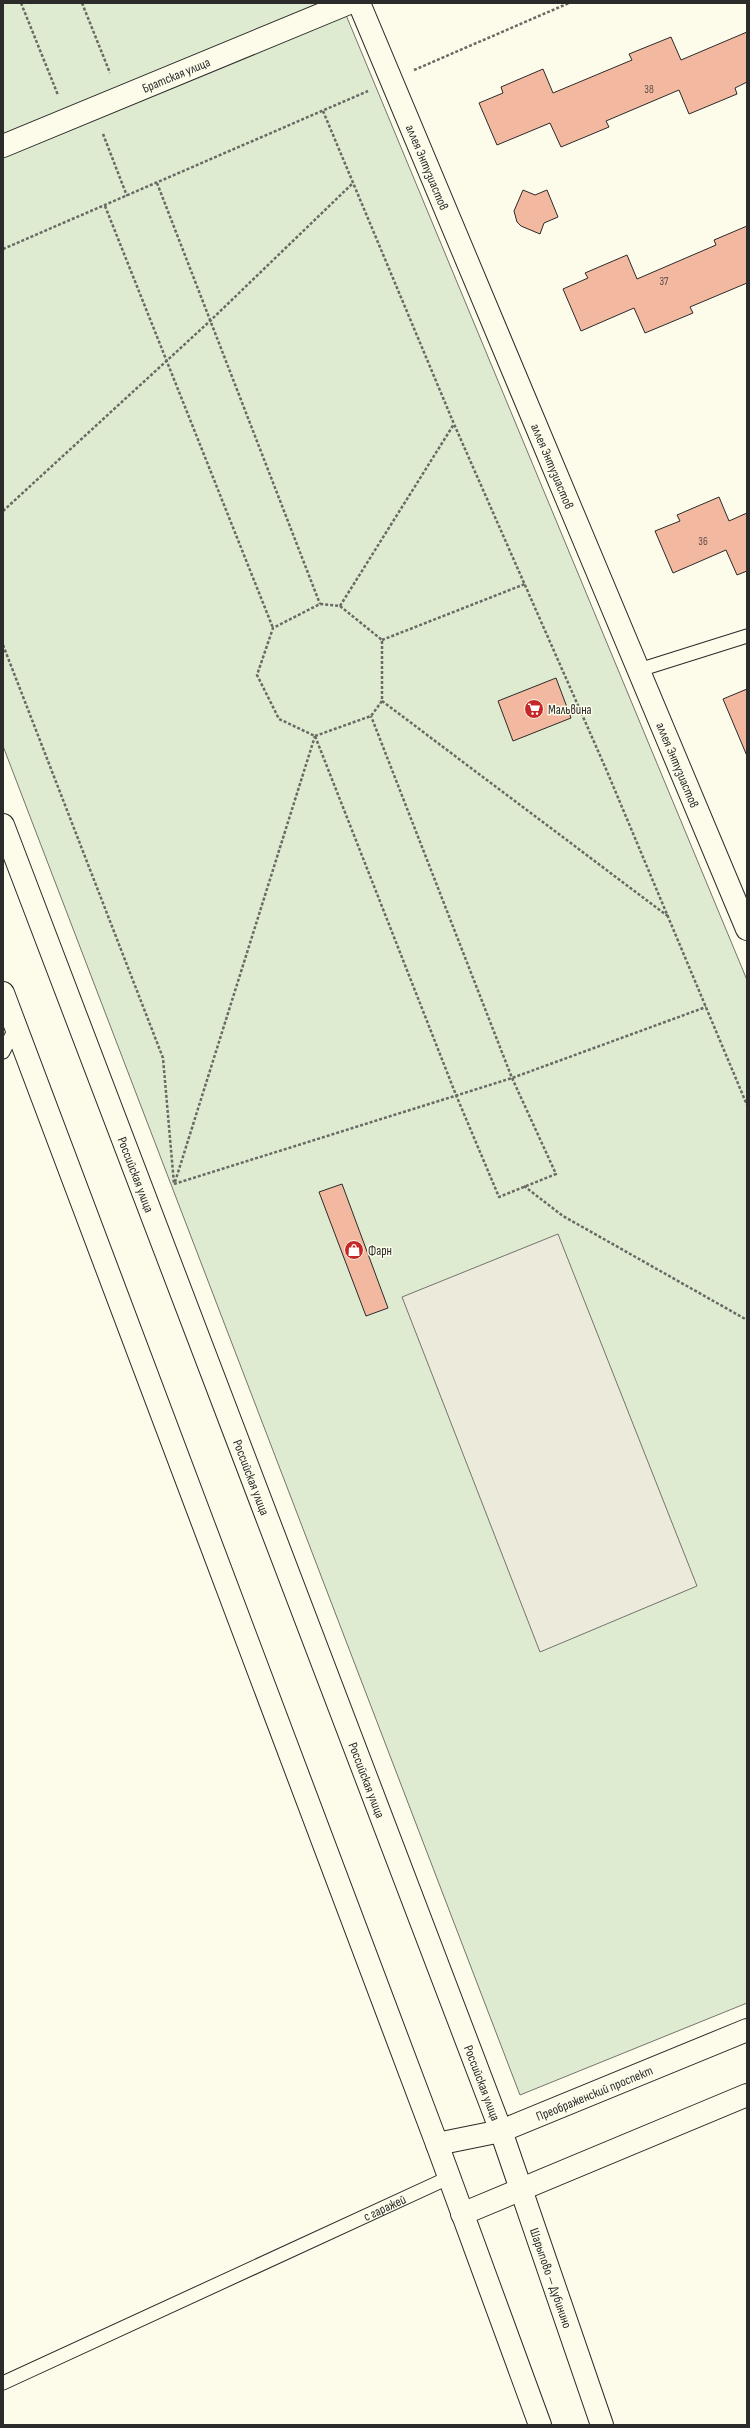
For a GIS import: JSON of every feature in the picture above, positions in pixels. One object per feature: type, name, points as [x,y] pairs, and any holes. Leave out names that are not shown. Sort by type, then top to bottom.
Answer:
[{"type":"main road","name":"Братская улица","points":[[3,146],[349,3]]},
{"type":"main road","name":"аллея Энтузиастов","points":[[359,3],[747,929]]},
{"type":"main road","name":"Российская улица","points":[[3,825],[500,2130]]},
{"type":"main road","points":[[3,993],[437,2144],[448,2178],[540,2425]]},
{"type":"main road","name":"Преображенский проспект","points":[[437,2144],[500,2130],[747,2030]]},
{"type":"main road","points":[[462,2214],[747,2095]]},
{"type":"main road","name":"Шарыпово — Дубинино","points":[[500,2130],[602,2425]]},
{"type":"lane","points":[[639,670],[747,636]]},
{"type":"lane","points":[[3,1052],[16,1027]]},
{"type":"lane","name":"с гаражей","points":[[3,2384],[320,2235],[448,2178]]},
{"type":"path","points":[[21,3],[59,97],[65,94]]},
{"type":"path","points":[[82,3],[112,76],[105,78]]},
{"type":"path","points":[[3,249],[105,206],[569,3]]},
{"type":"path","points":[[93,109],[127,196]]},
{"type":"path","points":[[322,111],[454,424],[525,584],[669,918],[747,1105]]},
{"type":"path","points":[[157,183],[320,604]]},
{"type":"path","points":[[3,511],[210,321],[353,183]]},
{"type":"path","points":[[105,206],[273,628],[257,675],[279,719],[315,736],[456,1095],[499,1197],[556,1174],[512,1078],[371,716]]},
{"type":"path","points":[[340,606],[454,424]]},
{"type":"path","points":[[382,640],[525,584]]},
{"type":"path","points":[[273,628],[320,604],[340,606],[382,640]]},
{"type":"path","points":[[315,736],[371,716],[382,701],[382,640]]},
{"type":"path","points":[[3,645],[163,1058],[174,1184]]},
{"type":"path","points":[[382,701],[669,918]]},
{"type":"path","points":[[174,1184],[315,736]]},
{"type":"path","points":[[174,1184],[512,1078],[706,1007]]},
{"type":"path","points":[[524,1186],[563,1216],[747,1320]]},
{"type":"green space","points":[[3,3],[341,3],[747,980],[747,2003],[520,2095],[3,746]]},
{"type":"shaded area","points":[[558,1234],[697,1586],[540,1652],[402,1297]]},
{"type":"building","points":[[747,32],[747,82],[735,88],[737,94],[689,114],[679,90],[606,121],[609,127],[561,147],[550,123],[497,145],[479,103],[503,93],[501,87],[543,69],[553,93],[632,60],[629,54],[671,37],[681,60]]},
{"type":"building","points":[[523,190],[535,195],[547,190],[558,217],[544,223],[540,234],[521,226],[517,222],[514,211]]},
{"type":"building","points":[[747,226],[747,283],[690,307],[693,313],[645,333],[634,308],[581,331],[563,289],[588,278],[585,273],[627,255],[637,279],[716,245],[714,240]]},
{"type":"building","points":[[719,497],[729,521],[747,513],[747,571],[737,575],[726,550],[673,573],[655,531],[680,521],[677,515]]},
{"type":"building","name":"Мальвина","points":[[556,678],[571,718],[513,741],[498,701]]},
{"type":"building","points":[[747,689],[747,756],[723,699]]},
{"type":"building","name":"Фарн","points":[[342,1184],[388,1308],[366,1316],[319,1192]]},
{"type":"place","name":"Мальвина","points":[[534,709]]},
{"type":"place","name":"Фарн","points":[[354,1250]]}]
